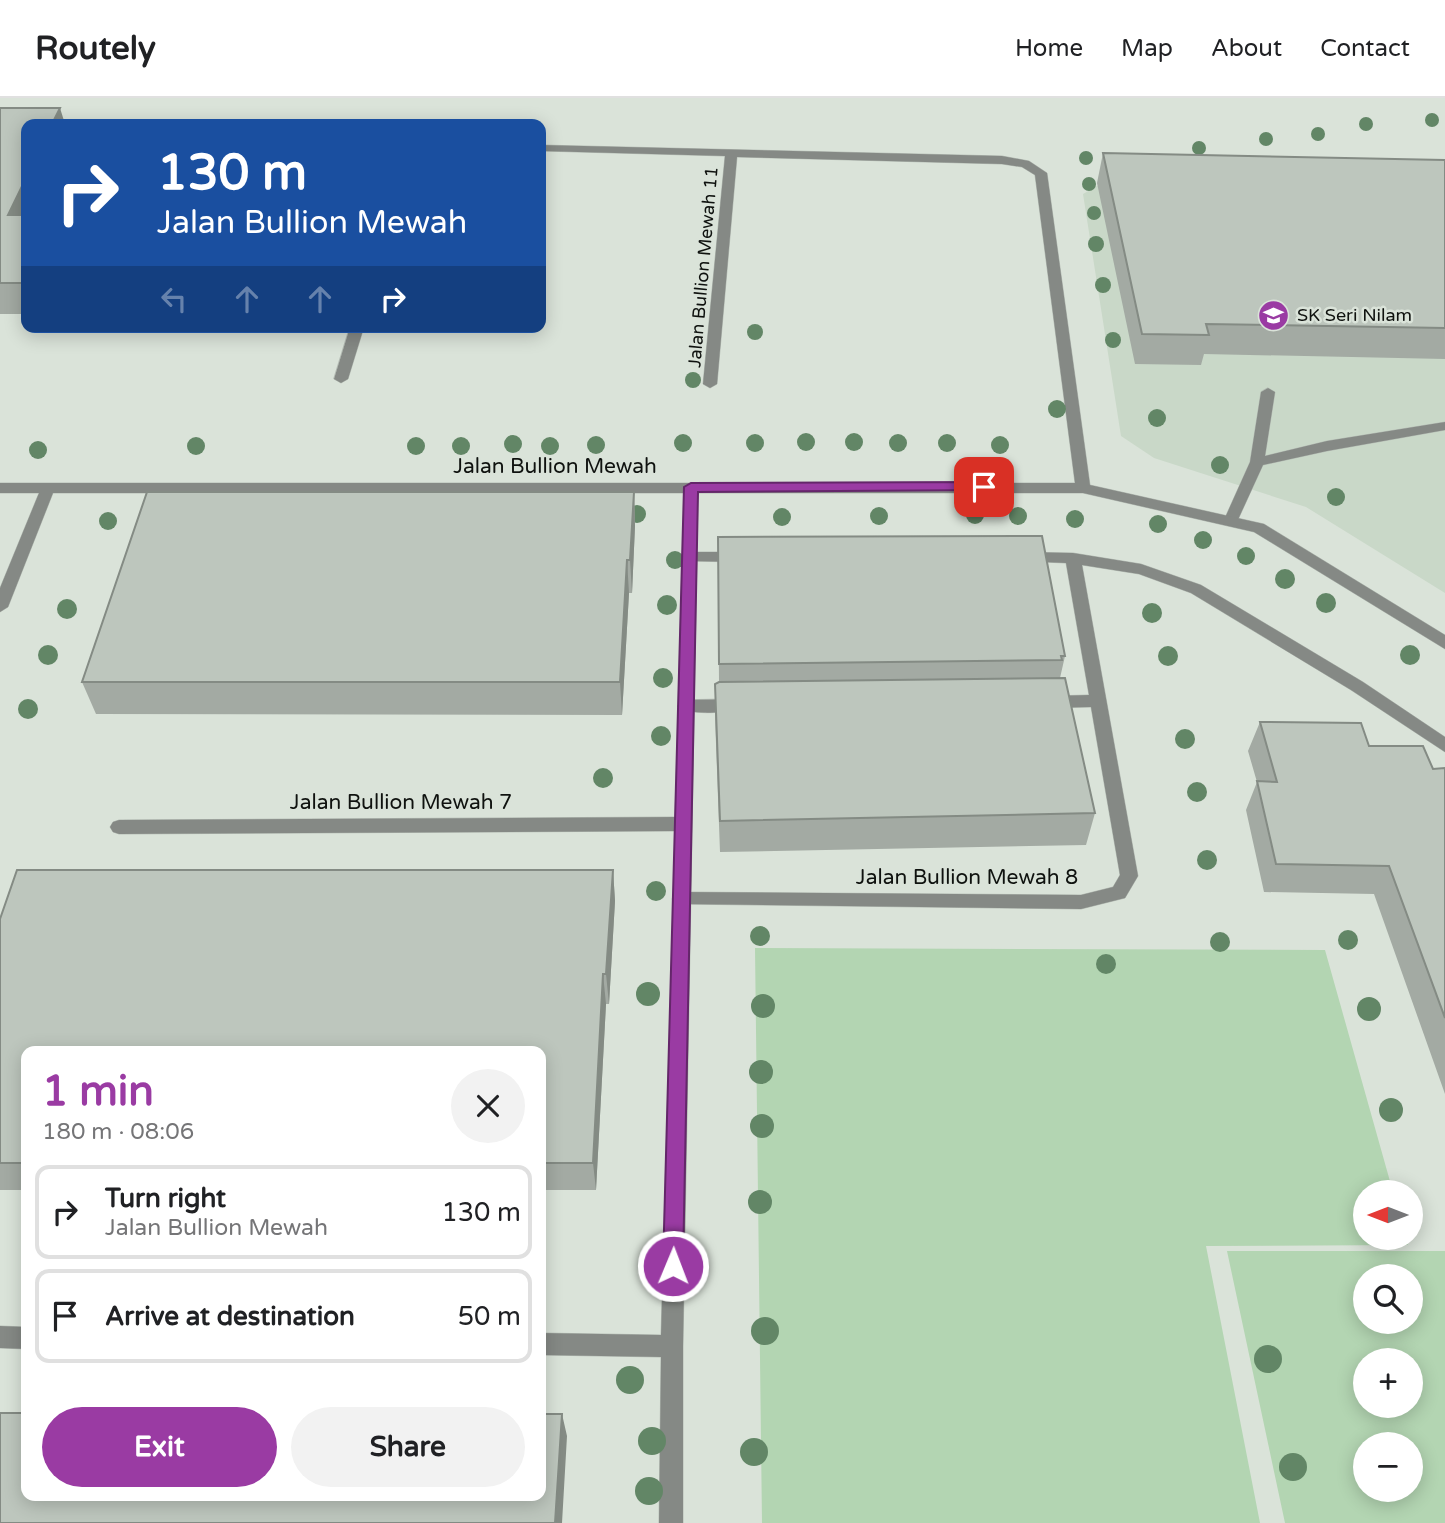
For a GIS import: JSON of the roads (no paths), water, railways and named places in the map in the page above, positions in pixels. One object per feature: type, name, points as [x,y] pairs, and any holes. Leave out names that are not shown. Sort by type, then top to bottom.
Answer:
[{"type":"street","points":[[546,148],[1002,160],[1024,164],[1041,173],[1083,488]]},
{"type":"street","name":"Jalan Bullion Mewah 11","points":[[710,384],[731,153]]},
{"type":"street","points":[[341,379],[355,333]]},
{"type":"street","points":[[1231,520],[1257,462],[1268,392]]},
{"type":"street","points":[[1257,462],[1327,446],[1445,426]]},
{"type":"street","points":[[671,1523],[682,824],[691,487]]},
{"type":"street","name":"Jalan Bullion Mewah","points":[[0,488],[1083,488],[1259,528],[1445,643]]},
{"type":"street","points":[[0,607],[48,488]]},
{"type":"street","points":[[691,557],[759,557]]},
{"type":"street","points":[[1005,557],[1073,558],[1141,569],[1196,589],[1357,686],[1445,746]]},
{"type":"street","name":"Jalan Bullion Mewah 8","points":[[681,900],[1081,902],[1119,893],[1129,876],[1073,558]]},
{"type":"street","points":[[1030,702],[1099,701]]},
{"type":"street","points":[[685,706],[754,705]]},
{"type":"street","name":"Jalan Bullion Mewah 7","points":[[119,827],[682,824]]},
{"type":"street","points":[[0,1337],[21,1338]]},
{"type":"street","points":[[546,1344],[672,1346]]},
{"type":"place","name":"SK Seri Nilam","points":[[1274,315]]}]
